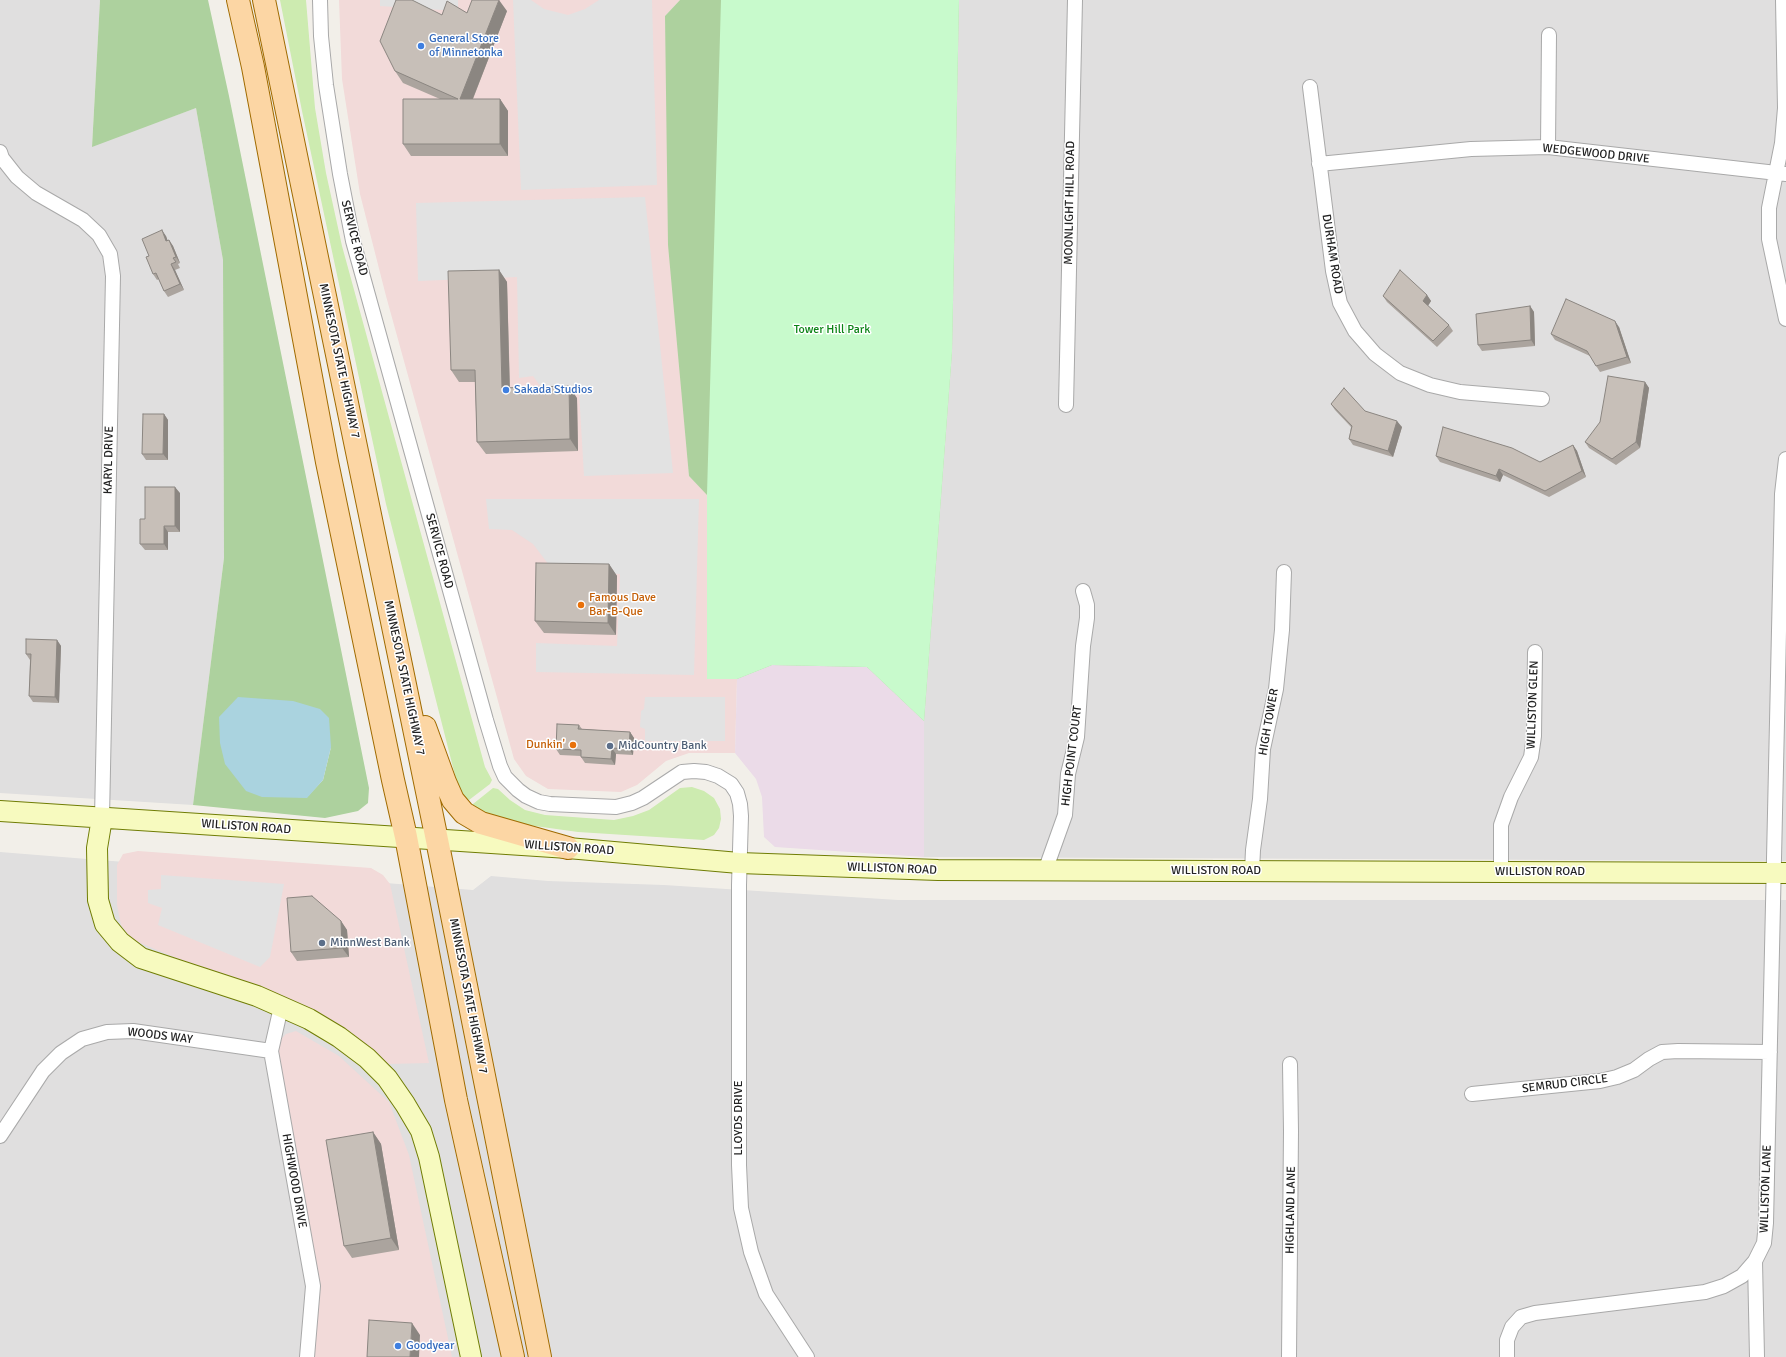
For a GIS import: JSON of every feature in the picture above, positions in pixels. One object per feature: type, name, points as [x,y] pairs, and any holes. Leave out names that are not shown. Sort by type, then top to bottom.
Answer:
[{"type":"main road","points":[[238,0],[256,83],[327,462],[392,780],[406,837],[456,1100],[513,1357]]},
{"type":"main road","name":"MINNESOTA STATE HIGHWAY 7","points":[[265,1],[437,840],[540,1357]]},
{"type":"main road","points":[[398,651],[452,800],[464,813],[481,823],[568,848]]},
{"type":"main road","name":"WILLISTON ROAD","points":[[0,811],[568,848],[739,864],[938,870],[1780,873]]},
{"type":"main road","points":[[102,818],[97,848],[98,900],[105,924],[120,942],[141,958],[257,996],[309,1019],[339,1037],[367,1058],[387,1078],[405,1104],[421,1132],[429,1157],[471,1357]]},
{"type":"street","name":"SERVICE ROAD","points":[[320,0],[321,36],[326,86],[340,174],[353,241],[500,766],[505,777],[518,790],[539,802],[550,804],[616,806],[632,803],[643,798],[682,772],[706,772],[718,776],[731,784],[737,793],[740,804],[739,864]]},
{"type":"street","name":"MOONLIGHT HILL ROAD","points":[[1066,405],[1075,0]]},
{"type":"street","points":[[1783,0],[1784,108],[1781,174],[1769,208],[1769,239],[1786,319]]},
{"type":"street","points":[[1548,147],[1549,35]]},
{"type":"street","name":"DURHAM ROAD","points":[[1310,87],[1333,271],[1340,303],[1355,331],[1375,354],[1400,373],[1430,385],[1460,392],[1542,399]]},
{"type":"street","name":"WEDGEWOOD DRIVE","points":[[1320,164],[1471,149],[1548,147],[1781,174]]},
{"type":"street","name":"KARYL DRIVE","points":[[0,152],[2,158],[17,177],[36,193],[83,220],[99,235],[110,254],[113,276],[102,818]]},
{"type":"street","name":"WILLISTON LANE","points":[[1507,1357],[1507,1340],[1512,1327],[1521,1317],[1534,1313],[1705,1292],[1724,1286],[1742,1276],[1755,1261],[1764,1243],[1766,1223],[1770,1052],[1780,873],[1782,494],[1786,459]]},
{"type":"street","name":"HIGH TOWER","points":[[1252,871],[1252,850],[1260,799],[1263,749],[1276,682],[1282,630],[1284,572]]},
{"type":"street","name":"HIGH POINT COURT","points":[[1045,870],[1065,814],[1068,774],[1077,737],[1083,646],[1087,618],[1087,605],[1083,590]]},
{"type":"street","name":"WILLISTON GLEN","points":[[1501,872],[1501,825],[1511,797],[1531,757],[1534,736],[1535,652]]},
{"type":"street","name":"LLOYDS DRIVE","points":[[739,864],[739,1165],[741,1208],[751,1252],[766,1294],[807,1357]]},
{"type":"street","name":"HIGHWOOD DRIVE","points":[[281,1007],[271,1051],[313,1286],[307,1357]]},
{"type":"street","name":"WOODS WAY","points":[[0,1136],[43,1071],[61,1053],[82,1039],[107,1032],[132,1031],[271,1051]]},
{"type":"street","name":"SEMRUD CIRCLE","points":[[1472,1094],[1600,1081],[1617,1077],[1634,1070],[1662,1052],[1770,1052]]},
{"type":"street","name":"HIGHLAND LANE","points":[[1289,1357],[1291,1131],[1290,1064]]},
{"type":"street","points":[[1755,1261],[1757,1357]]},
{"type":"shaded area","points":[[0,0],[100,0],[92,146],[196,108],[223,260],[224,558],[193,805],[0,793]]},
{"type":"shaded area","points":[[339,0],[680,0],[665,16],[689,476],[707,494],[707,679],[737,679],[735,753],[689,753],[666,761],[637,785],[621,792],[548,789],[526,776],[514,759],[386,296],[360,194],[342,79]]},
{"type":"shaded area","points":[[380,0],[458,0],[458,11],[380,6]]},
{"type":"shaded area","points":[[513,0],[531,0],[544,9],[568,15],[585,9],[599,0],[652,0],[657,185],[521,190]]},
{"type":"shaded area","points":[[959,0],[1786,0],[1786,861],[924,857],[924,721],[952,352]]},
{"type":"shaded area","points":[[645,197],[673,473],[584,476],[579,391],[544,391],[533,376],[519,378],[517,277],[418,281],[416,203]]},
{"type":"shaded area","points":[[486,499],[699,499],[694,675],[536,672],[536,643],[617,646],[620,574],[565,572],[549,565],[533,544],[512,530],[489,529]]},
{"type":"shaded area","points":[[772,665],[867,667],[924,721],[924,857],[775,847],[764,837],[762,797],[756,779],[735,753],[737,679]]},
{"type":"shaded area","points":[[645,697],[725,697],[725,741],[645,741],[645,729],[640,727],[641,711],[644,709]]},
{"type":"shaded area","points":[[138,851],[371,868],[383,875],[390,884],[429,1063],[388,1064],[329,1022],[131,939],[121,925],[117,905],[117,865],[123,854]]},
{"type":"shaded area","points":[[0,852],[473,890],[491,876],[548,881],[664,885],[898,900],[1786,900],[1786,1357],[0,1357]]},
{"type":"shaded area","points":[[161,875],[284,884],[270,957],[260,967],[158,925],[162,908],[148,903],[148,890],[161,889]]},
{"type":"shaded area","points":[[296,1031],[339,1056],[389,1102],[409,1155],[452,1357],[310,1357],[312,1262],[278,1051],[280,1040],[286,1034]]},
{"type":"green space","points":[[100,0],[208,0],[229,96],[369,788],[368,803],[358,811],[325,818],[193,805],[224,558],[223,260],[196,108],[92,147]],"holes":[[[331,747],[323,780],[307,797]]]},
{"type":"green space","points":[[280,0],[306,0],[315,108],[326,173],[342,246],[485,767],[492,780],[490,784],[469,800],[465,799],[457,783],[386,504],[302,111]]},
{"type":"green space","name":"Tower Hill Park","points":[[680,0],[959,0],[952,352],[924,721],[867,667],[772,665],[737,679],[707,679],[707,495],[689,476],[668,245],[665,16]]},
{"type":"green space","name":"Tower Hill Park","points":[[721,0],[959,0],[952,352],[924,721],[867,667],[772,665],[737,679],[707,679],[707,494]]},
{"type":"green space","points":[[692,787],[704,791],[714,798],[720,809],[721,819],[719,828],[714,835],[704,840],[578,832],[492,820],[472,807],[473,804],[493,788],[498,789],[510,800],[525,810],[545,815],[614,820],[633,816],[649,810],[680,788]]},
{"type":"water","points":[[238,697],[293,701],[320,709],[329,718],[331,747],[323,780],[307,798],[262,797],[246,791],[225,764],[220,743],[219,717]]},
{"type":"building","points":[[396,0],[412,0],[442,15],[447,1],[467,13],[472,0],[499,0],[460,99],[500,99],[500,144],[403,144],[403,99],[458,99],[395,71],[380,41]]},
{"type":"building","points":[[162,230],[166,241],[169,240],[176,257],[173,258],[176,262],[171,264],[180,284],[164,291],[156,273],[153,274],[146,257],[149,256],[142,239]]},
{"type":"building","points":[[499,270],[502,388],[569,386],[570,439],[477,442],[475,370],[451,370],[448,271]]},
{"type":"building","points":[[1400,270],[1427,295],[1423,301],[1449,325],[1433,341],[1383,296]]},
{"type":"building","points":[[1566,299],[1615,321],[1627,357],[1596,366],[1587,351],[1551,334]]},
{"type":"building","points":[[1530,306],[1531,340],[1478,345],[1476,314]]},
{"type":"building","points":[[1608,376],[1645,382],[1636,442],[1612,459],[1585,442],[1600,422]]},
{"type":"building","points":[[1344,388],[1365,411],[1397,421],[1388,451],[1349,439],[1352,426],[1331,404]]},
{"type":"building","points":[[143,414],[164,414],[163,454],[142,454]]},
{"type":"building","points":[[1443,427],[1512,448],[1540,462],[1573,445],[1582,471],[1545,491],[1499,469],[1496,476],[1436,456]]},
{"type":"building","points":[[145,487],[175,487],[175,526],[164,526],[164,544],[140,544],[140,519],[145,519]]},
{"type":"building","name":"Famous Dave Bar-B-Que","points":[[536,563],[609,564],[608,623],[535,621]]},
{"type":"building","points":[[26,639],[57,640],[55,697],[29,696],[31,654],[26,654]]},
{"type":"building","points":[[557,724],[579,725],[578,729],[630,732],[629,749],[612,748],[611,759],[581,757],[581,750],[556,749]]},
{"type":"building","name":"MinnWest Bank","points":[[312,896],[341,921],[342,948],[291,952],[287,898]]},
{"type":"building","points":[[373,1132],[391,1238],[344,1246],[326,1140]]},
{"type":"building","points":[[369,1320],[412,1323],[410,1357],[367,1357]]},
{"type":"place","name":"General Store of Minnetonka","points":[[421,46]]},
{"type":"place","name":"Sakada Studios","points":[[506,390]]},
{"type":"place","name":"Famous Dave Bar-B-Que","points":[[581,605]]},
{"type":"place","name":"Dunkin'","points":[[573,745]]},
{"type":"place","name":"MidCountry Bank","points":[[610,746]]},
{"type":"place","name":"MinnWest Bank","points":[[322,943]]},
{"type":"place","name":"Goodyear","points":[[398,1346]]}]
